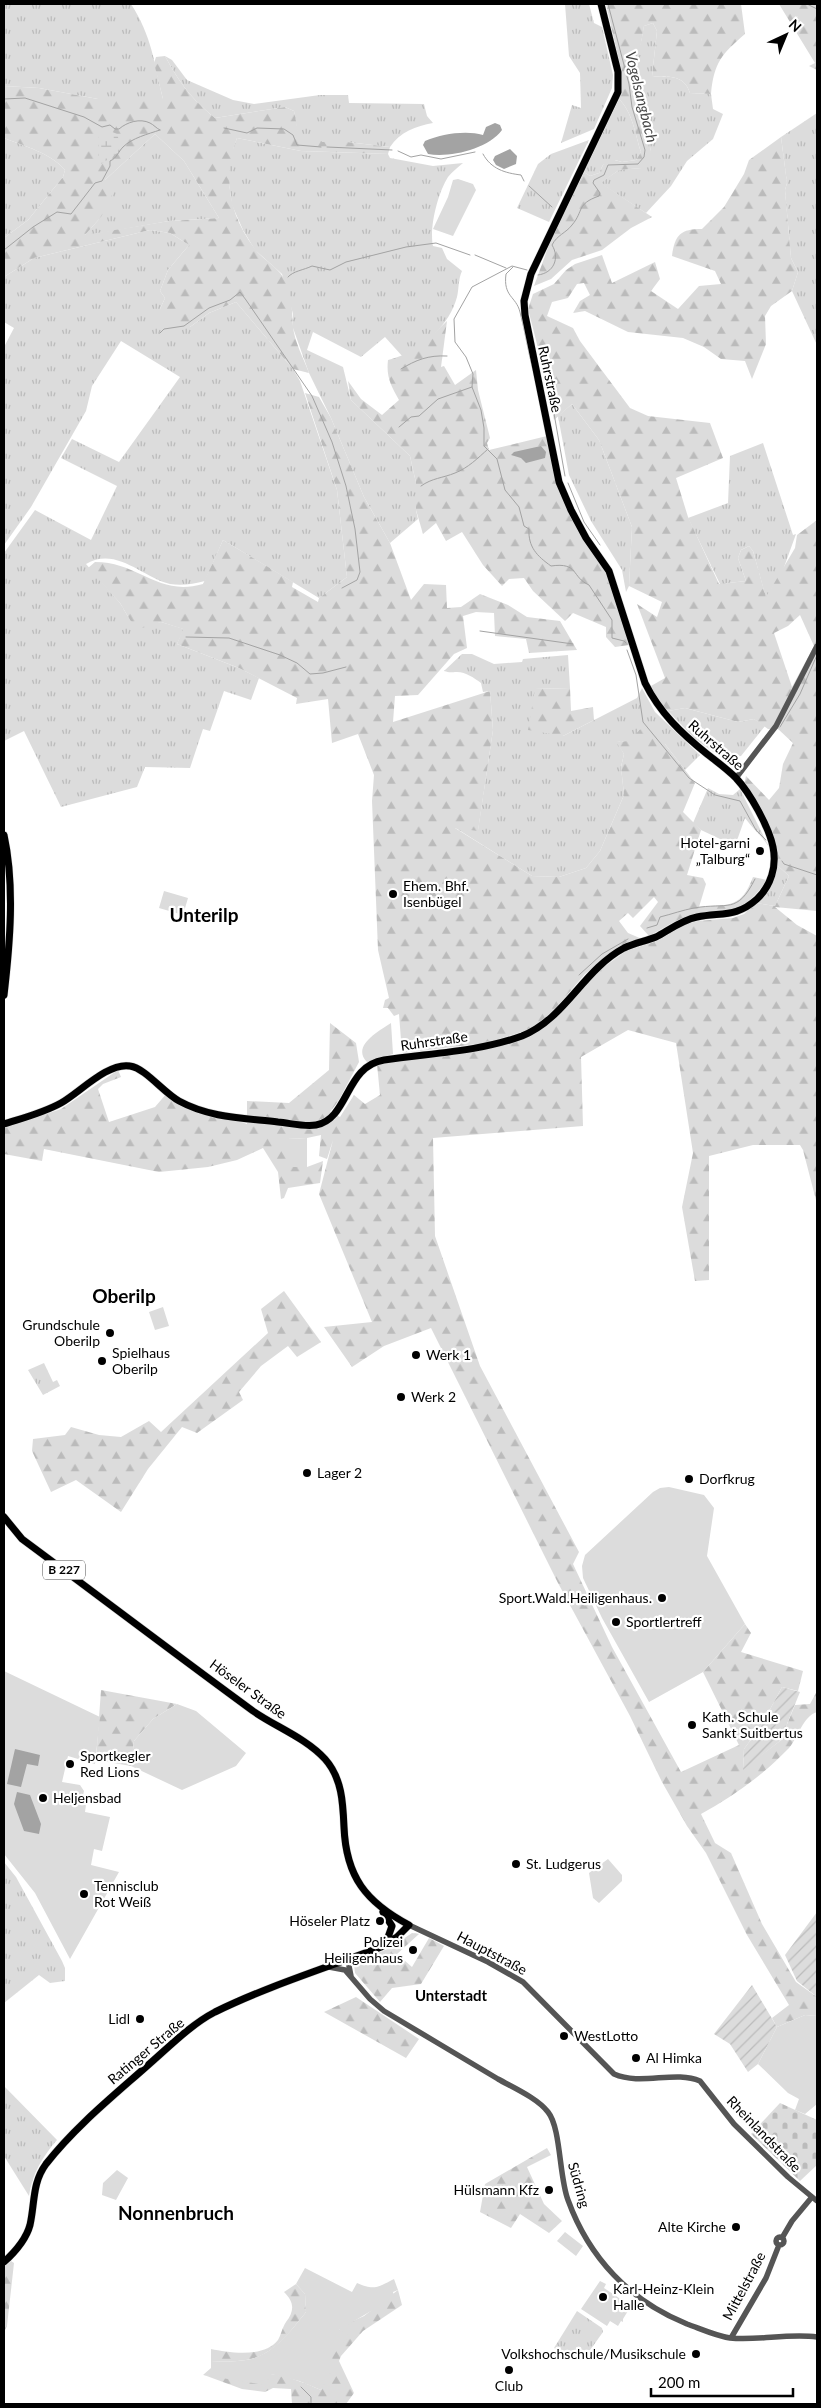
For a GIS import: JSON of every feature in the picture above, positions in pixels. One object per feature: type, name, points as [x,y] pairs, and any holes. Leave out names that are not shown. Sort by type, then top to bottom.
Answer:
[{"type":"main road","name":"Ruhrstraße","points":[[4,1124],[54,1106],[108,1071],[129,1066],[139,1070],[180,1102],[209,1113],[226,1117],[318,1124],[333,1114],[362,1070],[376,1061],[487,1046],[521,1036],[536,1029],[552,1016],[592,972],[625,948],[654,938],[685,921],[736,912],[762,894],[773,870],[773,847],[761,818],[736,778],[688,738],[666,717],[654,701],[645,683],[609,570],[586,538],[559,482],[525,315],[524,301],[531,274],[618,92],[618,72],[601,4]]},
{"type":"main road","points":[[4,835],[8,866],[10,934],[4,994]]},
{"type":"main road","name":"Höseler Straße","points":[[4,1517],[22,1539],[254,1712],[312,1747],[326,1760],[335,1772],[342,1797],[345,1841],[354,1873],[366,1893],[378,1907],[409,1925]]},
{"type":"main road","name":"B 227","points":[[378,1907],[392,1926],[384,1945]]},
{"type":"main road","name":"Ratinger Straße","points":[[4,2262],[20,2245],[28,2230],[34,2190],[42,2170],[68,2139],[113,2095],[208,2016],[242,2000],[384,1945],[409,1925]]},
{"type":"street","points":[[736,778],[776,726],[817,646]]},
{"type":"street","name":"Hauptstraße","points":[[409,1925],[488,1962],[523,1982],[606,2068],[619,2077],[636,2079],[693,2079],[704,2085]]},
{"type":"street","points":[[351,1976],[350,1966],[354,1957]]},
{"type":"street","name":"Südring","points":[[329,1967],[341,1967],[384,2011],[517,2089],[548,2111],[555,2127],[561,2177],[567,2199],[600,2260],[624,2286],[648,2305],[682,2322],[730,2338],[793,2334],[817,2337]]},
{"type":"street","name":"Rheinlandstraße","points":[[704,2085],[734,2124],[788,2177],[817,2201]]},
{"type":"street","name":"Mittelstraße","points":[[730,2338],[766,2278],[779,2245],[784,2244],[782,2238],[792,2221],[812,2197]]},
{"type":"green space","points":[[4,4],[131,4],[148,39],[163,99],[98,99],[39,88],[4,86]]},
{"type":"green space","points":[[565,4],[589,4],[594,23],[602,27],[613,75],[612,88],[594,129],[561,143],[572,105],[581,108],[580,73],[569,56]]},
{"type":"green space","points":[[606,4],[741,4],[745,34],[730,47],[717,66],[711,94],[690,93],[684,82],[680,80],[652,76],[657,31],[653,23],[644,26],[640,49],[628,62],[634,80],[634,97],[642,116],[651,151],[650,159],[642,168],[619,170],[601,183],[652,217],[631,228],[602,250],[572,260],[551,279],[534,286],[550,242],[584,172],[590,176],[599,173],[603,165],[611,159],[622,162],[636,160],[641,152],[631,117],[619,99],[622,74]]},
{"type":"green space","points":[[779,4],[817,4],[817,70],[809,66],[815,63]]},
{"type":"green space","points":[[653,23],[657,31],[652,76],[680,80],[684,82],[690,93],[711,94],[713,109],[723,114],[713,139],[687,161],[671,186],[646,213],[600,183],[619,170],[641,168],[651,151],[642,116],[634,97],[634,80],[628,62],[638,51],[644,26]]},
{"type":"green space","points":[[165,56],[172,60],[187,80],[233,100],[254,104],[320,95],[348,95],[349,103],[424,104],[427,116],[433,123],[409,130],[390,147],[347,142],[299,142],[294,111],[285,107],[215,118],[187,90]]},
{"type":"green space","points":[[165,56],[187,90],[215,118],[285,107],[294,111],[300,142],[347,142],[390,147],[388,154],[301,151],[237,138],[232,153],[229,181],[234,209],[239,223],[255,249],[279,272],[286,282],[291,298],[295,338],[309,373],[293,369],[236,302],[209,313],[190,327],[178,329],[163,321],[160,309],[165,298],[160,291],[168,270],[189,245],[170,233],[150,230],[34,258],[4,277],[4,238],[28,220],[63,177],[65,170],[45,155],[4,138],[4,86],[39,88],[98,99],[163,99],[154,63],[156,57]],"holes":[[[155,134],[184,161],[219,218],[169,221],[85,235],[101,217],[114,191],[105,180]]]},
{"type":"green space","points":[[619,99],[631,117],[641,152],[636,160],[622,162],[615,160],[603,165],[599,173],[590,176],[584,172]]},
{"type":"green space","points":[[817,113],[817,345],[792,291],[798,272],[791,258],[785,190],[787,183],[781,137]]},
{"type":"green space","points":[[108,130],[117,134],[122,150],[98,166],[99,131]]},
{"type":"green space","points":[[155,134],[184,161],[219,218],[169,221],[84,236],[101,217],[105,180]]},
{"type":"green space","points":[[781,137],[787,183],[785,190],[791,258],[798,272],[792,291],[771,306],[765,316],[766,344],[752,379],[745,361],[721,359],[704,347],[683,338],[628,332],[585,311],[573,313],[580,301],[590,295],[584,283],[577,284],[568,298],[552,302],[547,316],[573,328],[580,341],[630,408],[648,416],[710,423],[723,458],[676,478],[688,517],[719,584],[746,581],[738,558],[741,550],[749,546],[753,551],[766,597],[795,548],[797,535],[817,520],[817,911],[775,907],[797,925],[817,936],[817,1204],[800,1145],[753,1145],[709,1156],[709,1280],[695,1281],[682,1207],[693,1153],[676,1043],[628,1030],[581,1057],[583,1126],[433,1138],[435,1236],[480,1366],[579,1552],[573,1564],[612,1647],[681,1772],[739,1745],[703,1672],[745,1624],[751,1633],[741,1652],[803,1671],[798,1691],[782,1687],[761,1726],[744,1749],[743,1769],[780,1741],[795,1705],[810,1704],[817,1691],[817,1712],[812,1714],[804,1723],[789,1748],[748,1784],[701,1814],[715,1843],[731,1853],[762,1924],[796,1982],[817,1997],[817,2016],[805,2015],[777,2027],[772,2018],[789,2005],[747,1935],[706,1853],[687,1826],[662,1782],[630,1716],[558,1583],[431,1328],[384,1346],[352,1367],[324,1327],[372,1322],[319,1194],[333,1140],[327,1159],[319,1156],[321,1135],[288,1139],[307,1167],[323,1161],[320,1183],[288,1188],[284,1198],[281,1199],[278,1172],[263,1148],[237,1160],[208,1167],[159,1172],[44,1149],[42,1161],[4,1154],[4,1128],[61,1109],[118,1070],[121,1077],[103,1084],[98,1089],[109,1122],[155,1107],[167,1093],[180,1101],[247,1124],[247,1101],[289,1103],[329,1070],[330,1023],[356,1043],[359,1062],[339,1100],[330,1112],[340,1117],[354,1095],[365,1104],[380,1095],[377,1064],[527,1036],[597,972],[626,951],[657,941],[686,924],[733,918],[744,914],[756,903],[775,906],[789,876],[777,865],[777,856],[744,785],[746,776],[769,800],[779,788],[783,764],[793,743],[778,729],[768,729],[754,719],[738,722],[685,708],[668,711],[660,703],[651,686],[665,678],[637,604],[657,617],[662,602],[629,586],[632,527],[599,440],[572,404],[554,420],[547,388],[546,366],[539,352],[528,309],[533,294],[554,284],[566,270],[575,264],[602,255],[612,283],[655,262],[660,279],[651,291],[678,309],[699,286],[721,284],[715,271],[672,256],[673,249],[680,234],[689,230],[702,229],[724,207],[744,174],[749,160]],"holes":[[[800,615],[814,646],[792,687],[774,633],[788,626]]]},
{"type":"green space","points":[[4,138],[45,155],[65,170],[63,177],[28,220],[4,238]]},
{"type":"green space","points":[[237,138],[301,151],[388,154],[390,158],[433,166],[463,163],[448,177],[444,184],[433,220],[433,246],[442,248],[447,259],[462,271],[457,297],[443,325],[429,339],[403,357],[385,337],[361,357],[313,332],[307,350],[343,367],[351,400],[410,456],[416,483],[418,519],[390,543],[364,497],[331,418],[309,373],[293,328],[293,314],[282,274],[255,250],[243,230],[232,205],[228,176],[230,157]]},
{"type":"green space","points":[[589,140],[549,222],[517,208],[538,164],[551,154]]},
{"type":"green space","points":[[458,179],[473,184],[476,190],[453,236],[433,229],[448,197],[453,180]]},
{"type":"green space","points":[[150,230],[170,233],[189,245],[168,270],[160,291],[165,298],[160,309],[190,327],[209,313],[236,302],[293,369],[300,381],[337,490],[347,577],[319,598],[223,540],[205,581],[192,584],[170,584],[129,565],[108,559],[97,559],[86,564],[120,603],[130,620],[149,624],[161,622],[184,629],[177,644],[239,668],[259,678],[251,700],[224,691],[210,731],[203,729],[190,768],[145,767],[137,787],[61,807],[24,731],[4,741],[4,553],[35,510],[91,540],[117,486],[61,458],[72,439],[119,462],[180,377],[121,341],[92,386],[86,411],[31,507],[4,545],[4,347],[14,328],[4,322],[4,277],[34,258]]},
{"type":"green space","points":[[447,321],[441,367],[444,366],[455,385],[476,370],[478,390],[490,438],[487,443],[489,450],[547,436],[555,479],[583,538],[601,563],[610,582],[629,645],[615,647],[606,637],[606,627],[573,613],[565,621],[533,591],[524,578],[509,579],[502,586],[483,565],[462,532],[446,541],[436,523],[423,534],[416,510],[416,483],[410,456],[351,400],[348,381],[361,399],[382,415],[399,400],[390,381],[388,360],[413,350]]},
{"type":"green space","points":[[305,393],[319,397],[331,418],[364,497],[390,543],[411,600],[424,584],[446,585],[447,608],[461,607],[480,594],[508,605],[527,617],[560,621],[577,650],[529,653],[526,639],[495,636],[494,613],[476,612],[463,616],[467,648],[454,654],[418,695],[395,696],[393,722],[490,691],[493,730],[478,831],[455,828],[532,876],[559,877],[586,868],[600,851],[624,795],[621,767],[624,754],[616,742],[628,741],[641,729],[665,744],[695,783],[683,812],[701,830],[687,875],[703,878],[706,884],[699,907],[733,903],[744,895],[753,877],[767,880],[749,901],[740,906],[682,918],[649,936],[640,926],[658,902],[654,897],[633,918],[628,913],[619,921],[628,933],[642,939],[611,953],[585,974],[550,1015],[531,1029],[486,1043],[402,1053],[399,1014],[394,1016],[388,1008],[383,1008],[385,1000],[389,998],[378,950],[372,801],[374,775],[358,734],[332,743],[328,699],[296,704],[297,698],[239,668],[177,644],[183,629],[161,622],[139,629],[130,620],[120,603],[88,568],[95,562],[111,563],[160,583],[173,586],[187,587],[203,584],[223,540],[293,582],[292,587],[318,602],[319,598],[347,577],[337,490]]},
{"type":"green space","points":[[572,404],[599,440],[632,527],[629,586],[626,592],[622,570],[591,521],[569,475],[558,416]]},
{"type":"green space","points":[[763,443],[793,535],[796,534],[783,570],[766,598],[753,551],[749,546],[741,550],[738,558],[746,581],[720,584],[688,518],[728,503],[730,456]]},
{"type":"green space","points":[[462,654],[472,654],[494,664],[568,655],[570,688],[535,689],[563,736],[637,698],[642,688],[655,712],[700,755],[685,770],[665,744],[617,742],[624,754],[621,767],[624,795],[600,851],[586,868],[559,877],[532,876],[454,827],[478,830],[493,730],[490,691],[483,692],[481,683],[467,674],[444,671]]},
{"type":"green space","points":[[570,688],[571,711],[593,707],[594,720],[563,736],[528,730],[535,689]]},
{"type":"green space","points":[[685,708],[738,722],[754,719],[765,726],[741,756],[723,759],[694,738],[668,711]]},
{"type":"green space","points":[[708,788],[719,794],[733,795],[740,789],[769,847],[745,818],[735,846],[701,830],[693,823]]},
{"type":"green space","points":[[777,865],[789,876],[775,906],[756,903]]},
{"type":"green space","points":[[164,891],[188,898],[183,915],[159,908]]},
{"type":"green space","points":[[391,1023],[393,1054],[367,1062],[363,1056],[362,1050],[364,1045]]},
{"type":"green space","points":[[307,1138],[307,1167],[288,1167],[288,1139]]},
{"type":"green space","points":[[284,1291],[321,1342],[297,1357],[288,1346],[261,1366],[239,1392],[243,1400],[197,1433],[182,1427],[148,1469],[121,1512],[76,1480],[51,1492],[32,1451],[33,1439],[65,1435],[71,1427],[99,1435],[121,1437],[149,1421],[161,1432],[268,1333],[261,1309]]},
{"type":"green space","points":[[163,1307],[169,1326],[155,1330],[149,1312]]},
{"type":"green space","points":[[44,1363],[53,1382],[57,1380],[60,1386],[43,1395],[28,1370]]},
{"type":"green space","name":"Sport.Wald.Heiligenhaus.","points":[[669,1487],[704,1495],[714,1508],[707,1556],[745,1624],[703,1672],[649,1702],[602,1618],[583,1578],[582,1566],[585,1555],[653,1492],[660,1488]]},
{"type":"green space","name":"Heljensbad","points":[[4,1671],[100,1717],[95,1764],[68,1756],[62,1782],[80,1785],[84,1791],[81,1804],[86,1805],[85,1812],[110,1817],[102,1851],[94,1849],[91,1865],[119,1872],[70,1959],[35,1893],[4,1854]]},
{"type":"green space","points":[[782,1687],[800,1692],[780,1741],[743,1770],[744,1749],[761,1726]]},
{"type":"green space","points":[[101,1690],[177,1704],[153,1719],[134,1741],[131,1766],[96,1760]]},
{"type":"green space","points":[[177,1704],[196,1711],[246,1753],[236,1766],[182,1790],[131,1766],[134,1741],[153,1719]]},
{"type":"green space","points":[[608,1859],[622,1875],[622,1881],[599,1903],[593,1898],[589,1873]]},
{"type":"green space","points":[[4,1862],[16,1877],[62,1961],[65,1968],[65,1981],[50,1983],[39,1975],[4,2003]]},
{"type":"green space","points":[[817,1912],[817,1997],[797,1981],[785,1955]]},
{"type":"green space","points":[[412,1933],[419,1934],[397,1954],[412,1967],[429,1938],[444,1946],[421,1984],[392,1988],[380,2002],[355,1973],[354,1965],[358,1961],[390,1948]]},
{"type":"green space","points":[[752,1985],[777,2027],[758,2064],[748,2072],[730,2044],[714,2034]]},
{"type":"green space","points":[[356,1997],[419,2039],[406,2058],[324,2012]]},
{"type":"green space","points":[[805,2015],[817,2016],[817,2104],[805,2114],[795,2110],[799,2099],[788,2093],[758,2064],[777,2027]]},
{"type":"green space","points":[[4,2086],[57,2140],[39,2166],[30,2188],[29,2196],[4,2156]]},
{"type":"green space","points":[[780,2103],[817,2120],[817,2165],[800,2181],[751,2134]]},
{"type":"green space","points":[[547,2148],[551,2155],[527,2167],[544,2204],[562,2221],[549,2233],[520,2214],[511,2228],[480,2212],[485,2184]]},
{"type":"green space","points":[[117,2170],[128,2178],[116,2200],[102,2195],[103,2183]]},
{"type":"green space","points":[[565,2232],[583,2246],[576,2256],[557,2241]]},
{"type":"green space","points":[[11,2261],[14,2263],[7,2326],[4,2332],[4,2267]]},
{"type":"green space","points":[[305,2268],[352,2292],[357,2283],[368,2287],[376,2287],[394,2279],[398,2290],[393,2292],[394,2296],[382,2308],[371,2311],[339,2330],[349,2336],[332,2356],[333,2368],[321,2390],[299,2381],[271,2374],[265,2385],[203,2375],[211,2368],[211,2362],[242,2361],[255,2358],[264,2354],[287,2335],[306,2312],[305,2294],[296,2284]]},
{"type":"green space","name":"Karl-Heinz-Klein Halle","points":[[600,2281],[606,2284],[604,2288],[631,2306],[623,2322],[621,2321],[618,2326],[610,2321],[607,2326],[581,2309]]},
{"type":"green space","points":[[296,2284],[305,2294],[306,2312],[280,2342],[265,2354],[256,2358],[242,2361],[211,2362],[211,2349],[246,2353],[264,2350],[272,2346],[278,2340],[292,2310],[290,2299],[284,2292]]},
{"type":"green space","points":[[398,2290],[402,2305],[363,2331],[341,2356],[339,2361],[354,2393],[346,2404],[292,2404],[291,2389],[273,2388],[265,2392],[242,2389],[204,2375],[271,2374],[303,2382],[321,2390],[339,2330],[342,2326],[364,2316]]},
{"type":"green space","points":[[577,2311],[602,2328],[603,2332],[588,2353],[582,2351],[575,2356],[554,2348]]},
{"type":"shaded area","points":[[495,123],[500,125],[502,130],[496,137],[468,151],[447,155],[428,154],[423,145],[425,141],[438,136],[461,133],[483,135],[486,127]]},
{"type":"shaded area","points":[[510,149],[517,156],[516,164],[504,169],[496,165],[493,160],[495,156]]},
{"type":"shaded area","points":[[541,446],[546,452],[545,458],[526,463],[521,458],[511,455],[514,452]]},
{"type":"shaded area","points":[[15,1749],[40,1755],[38,1766],[27,1764],[21,1787],[7,1784]]},
{"type":"shaded area","points":[[17,1792],[30,1795],[41,1824],[39,1834],[24,1831],[14,1804]]},
{"type":"waterway","name":"Vogelsangbach","points":[[538,275],[544,274],[554,264],[555,255],[552,245],[554,242],[576,220],[581,208],[587,202],[599,196],[600,193],[593,183],[594,180],[604,175],[608,165],[638,164],[644,157],[645,150],[632,107],[629,84],[608,4]]},
{"type":"waterway","points":[[807,4],[817,9]]},
{"type":"waterway","points":[[4,99],[25,98],[84,117],[102,127],[110,125],[115,129],[119,129],[126,124],[142,121],[150,123],[160,130]]},
{"type":"waterway","points":[[224,128],[247,133],[257,128],[284,129],[293,135],[297,145],[321,147]]},
{"type":"waterway","points":[[4,250],[33,227],[57,212],[71,214],[95,183],[102,181],[110,166],[110,161],[116,157],[123,147],[135,139],[160,130]]},
{"type":"waterway","points":[[327,147],[392,150]]},
{"type":"waterway","points":[[398,151],[411,157],[421,155],[441,159],[475,152]]},
{"type":"waterway","points":[[483,154],[494,167],[521,175],[524,181]]},
{"type":"waterway","points":[[529,186],[552,207]]},
{"type":"waterway","points":[[288,277],[312,266],[330,270],[346,262],[406,247],[436,243],[470,255]]},
{"type":"waterway","points":[[475,255],[506,268]]},
{"type":"waterway","name":"Vogelsangbach","points":[[527,270],[512,266],[472,287],[454,319],[455,342],[466,357],[473,374],[472,387],[481,410],[484,446],[497,459],[505,490],[519,507],[524,526],[529,529],[530,541],[534,551],[551,566],[560,565],[571,568],[583,582],[589,585],[612,620],[612,638],[626,643]]},
{"type":"waterway","points":[[513,267],[506,274],[506,287],[520,312],[533,370]]},
{"type":"waterway","points":[[160,333],[164,329],[184,326],[209,308],[230,300],[240,292],[246,300],[312,396],[332,442],[346,486],[355,529],[360,572],[357,580],[342,588]]},
{"type":"waterway","points":[[401,369],[422,359],[434,356],[447,356]]},
{"type":"waterway","points":[[546,368],[565,476]]},
{"type":"waterway","points":[[399,427],[411,417],[419,416],[438,399],[472,387]]},
{"type":"waterway","points":[[421,486],[429,481],[460,471],[488,449]]},
{"type":"waterway","points":[[568,483],[584,522],[600,545]]},
{"type":"waterway","points":[[480,631],[573,644]]},
{"type":"waterway","points":[[186,637],[229,638],[280,655],[297,663],[310,674],[346,667]]},
{"type":"waterway","points":[[627,650],[636,675],[643,722],[689,778],[715,795],[740,801],[756,830],[766,840]]},
{"type":"waterway","points":[[780,727],[800,694],[817,655]]},
{"type":"waterway","points":[[782,861],[784,864],[817,875]]},
{"type":"waterway","points":[[647,928],[657,925],[660,917],[694,908],[723,906],[737,902],[743,898],[755,879]]},
{"type":"waterway","points":[[579,975],[602,954],[628,939]]},
{"type":"waterway","points":[[301,2387],[311,2397],[311,2404]]},
{"type":"place","name":"Hotel-garni „Talburg“","points":[[760,851]]},
{"type":"place","name":"Ehem. Bhf. Isenbügel","points":[[393,894]]},
{"type":"place","name":"Grundschule Oberilp","points":[[110,1333]]},
{"type":"place","name":"Werk 1","points":[[416,1355]]},
{"type":"place","name":"Spielhaus Oberilp","points":[[102,1361]]},
{"type":"place","name":"Werk 2","points":[[401,1397]]},
{"type":"place","name":"Lager 2","points":[[307,1473]]},
{"type":"place","name":"Dorfkrug","points":[[689,1479]]},
{"type":"place","name":"Sport.Wald.Heiligenhaus.","points":[[662,1598]]},
{"type":"place","name":"Sportlertreff","points":[[616,1622]]},
{"type":"place","name":"Kath. Schule Sankt Suitbertus","points":[[692,1725]]},
{"type":"place","name":"Sportkegler Red Lions","points":[[70,1764]]},
{"type":"place","name":"Heljensbad","points":[[43,1798]]},
{"type":"place","name":"St. Ludgerus","points":[[516,1864]]},
{"type":"place","name":"Tennisclub Rot Weiß","points":[[84,1894]]},
{"type":"place","name":"Höseler Platz","points":[[380,1921]]},
{"type":"place","name":"Polizei Heiligenhaus","points":[[413,1950]]},
{"type":"place","name":"Lidl","points":[[140,2019]]},
{"type":"place","name":"WestLotto","points":[[564,2036]]},
{"type":"place","name":"Al Himka","points":[[636,2058]]},
{"type":"place","name":"Hülsmann Kfz","points":[[549,2190]]},
{"type":"place","name":"Alte Kirche","points":[[736,2227]]},
{"type":"place","name":"Karl-Heinz-Klein Halle","points":[[603,2297]]},
{"type":"place","name":"Volkshochschule/Musikschule","points":[[696,2354]]},
{"type":"place","name":"Club","points":[[509,2370]]},
{"type":"district","name":"Unterilp","points":[[204,915]]},
{"type":"district","name":"Oberilp","points":[[124,1296]]},
{"type":"district","name":"Unterstadt","points":[[451,1996]]},
{"type":"district","name":"Nonnenbruch","points":[[176,2213]]}]
